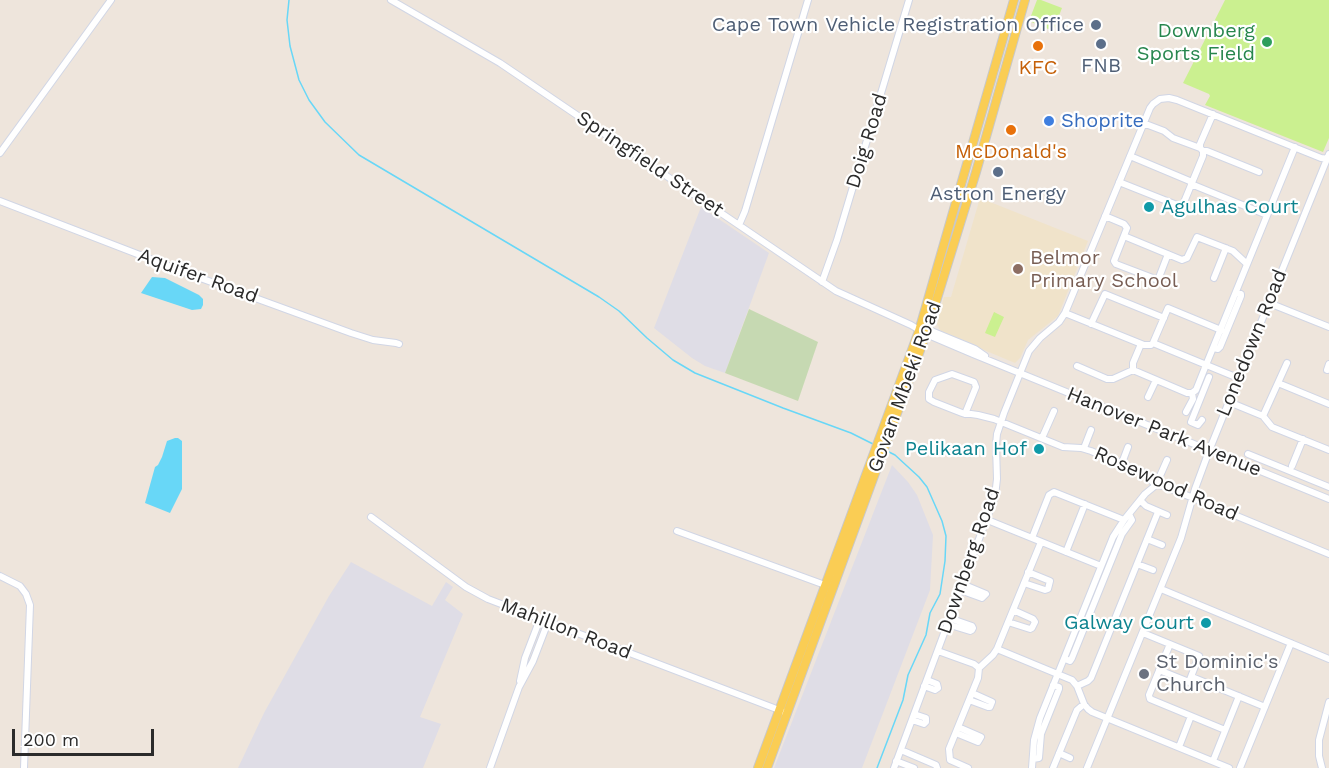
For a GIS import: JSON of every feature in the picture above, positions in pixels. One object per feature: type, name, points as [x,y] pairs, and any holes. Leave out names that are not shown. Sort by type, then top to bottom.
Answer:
[{"type":"main road","name":"Govan Mbeki Road","points":[[923,330],[1014,0]]},
{"type":"main road","name":"Govan Mbeki Road","points":[[767,768],[923,330],[976,172],[1025,0]]},
{"type":"main road","name":"Govan Mbeki Road","points":[[758,768],[825,585],[879,451]]},
{"type":"street","points":[[0,153],[111,0]]},
{"type":"street","name":"Springfield Street","points":[[391,0],[500,63],[822,282],[847,296],[923,330]]},
{"type":"street","points":[[739,225],[808,0]]},
{"type":"street","name":"Doig Road","points":[[822,282],[838,239],[909,0]]},
{"type":"street","name":"Downberg Road","points":[[895,765],[997,488],[996,445],[1000,423],[1029,351],[1065,314],[1148,111],[1160,99],[1169,98],[1321,158],[1328,158]]},
{"type":"street","points":[[1119,182],[1182,207],[1203,156],[1202,149],[1213,114]]},
{"type":"street","points":[[1143,123],[1164,131],[1173,138],[1258,172]]},
{"type":"street","points":[[1203,420],[1198,425],[1191,422],[1206,365],[1295,147]]},
{"type":"street","points":[[1130,156],[1267,215]]},
{"type":"street","name":"Lonedown Road","points":[[1087,768],[1181,538],[1209,450],[1328,158]]},
{"type":"street","name":"Aquifer Road","points":[[0,201],[351,333],[399,344]]},
{"type":"street","points":[[1105,216],[1126,225],[1127,228],[1115,263],[1158,280],[1168,254]]},
{"type":"street","points":[[1124,236],[1181,259],[1186,259],[1197,237],[1234,252],[1247,264]]},
{"type":"street","points":[[1214,278],[1226,248]]},
{"type":"street","points":[[1213,348],[1221,347],[1241,296],[1236,292]]},
{"type":"street","points":[[1091,324],[1105,294],[1164,318]]},
{"type":"street","points":[[1269,303],[1329,327]]},
{"type":"street","points":[[1153,343],[1168,308],[1221,330]]},
{"type":"street","points":[[1065,314],[1141,344],[1153,343],[1238,378]]},
{"type":"street","name":"Hanover Park Avenue","points":[[923,330],[975,349],[1020,374],[1329,499]]},
{"type":"street","points":[[1132,370],[1141,344]]},
{"type":"street","points":[[1263,416],[1287,363]]},
{"type":"street","points":[[1077,366],[1107,379],[1113,379],[1132,370],[1187,393],[1192,393],[1209,377]]},
{"type":"street","name":"Rosewood Road","points":[[965,414],[976,387],[974,382],[952,374],[935,380],[929,392],[929,399],[965,414],[983,416],[1066,448],[1084,448],[1142,472],[1156,484],[1329,554]]},
{"type":"street","points":[[1148,397],[1156,380]]},
{"type":"street","points":[[1278,383],[1329,404]]},
{"type":"street","points":[[1186,412],[1193,399],[1192,393]]},
{"type":"street","points":[[1229,402],[1263,416],[1272,427],[1329,450]]},
{"type":"street","points":[[1042,438],[1054,411]]},
{"type":"street","points":[[1084,448],[1091,430]]},
{"type":"street","points":[[1292,466],[1303,439]]},
{"type":"street","points":[[1122,463],[1128,447]]},
{"type":"street","points":[[1248,454],[1329,487]]},
{"type":"street","points":[[1032,768],[1036,731],[1113,537],[1126,517],[1156,484],[1167,460]]},
{"type":"street","points":[[1269,475],[1274,464]]},
{"type":"street","points":[[1032,538],[1047,500],[1051,493],[1056,492],[1132,520],[1122,534],[1072,658],[1070,661],[1065,659]]},
{"type":"street","points":[[1140,500],[1146,506],[1167,515]]},
{"type":"street","points":[[1066,552],[1085,504]]},
{"type":"street","points":[[1077,686],[1088,681],[1094,670],[1158,512]]},
{"type":"street","name":"Mahillon Road","points":[[370,518],[480,595],[787,713]]},
{"type":"street","points":[[985,519],[1101,566]]},
{"type":"street","points":[[677,531],[825,585]]},
{"type":"street","points":[[1147,539],[1162,545]]},
{"type":"street","points":[[968,768],[949,759],[950,749],[979,675],[979,668],[998,649],[1041,542]]},
{"type":"street","points":[[1137,564],[1153,570]]},
{"type":"street","points":[[1024,583],[1044,590],[1048,589],[1050,581],[1028,572]]},
{"type":"street","points":[[0,576],[20,586],[30,605],[24,768]]},
{"type":"street","points":[[1161,589],[1329,659]]},
{"type":"street","points":[[1125,595],[1133,599]]},
{"type":"street","points":[[1008,622],[1029,629],[1035,622],[1013,610]]},
{"type":"street","points":[[490,768],[519,687],[525,658],[540,619]]},
{"type":"street","points":[[1114,620],[1123,624]]},
{"type":"street","points":[[519,687],[533,661],[548,622]]},
{"type":"street","points":[[1143,633],[1199,655],[1190,681],[1187,682],[1159,670]]},
{"type":"street","points":[[1240,768],[1291,643]]},
{"type":"street","points":[[1170,644],[1149,695],[1150,699],[1225,730]]},
{"type":"street","points":[[1104,645],[1113,648]]},
{"type":"street","points":[[998,649],[1072,680],[1088,710],[1229,768]]},
{"type":"street","points":[[938,651],[979,668]]},
{"type":"street","points":[[1094,670],[1103,674]]},
{"type":"street","points":[[1192,677],[1265,707]]},
{"type":"street","points":[[1213,761],[1239,696]]},
{"type":"street","points":[[1322,768],[1319,740],[1329,702]]},
{"type":"street","points":[[1053,768],[1077,710],[1084,704]]},
{"type":"street","points":[[1325,716],[1329,706]]},
{"type":"street","points":[[1179,747],[1191,716]]},
{"type":"street","points":[[1069,729],[1078,732]]},
{"type":"street","points":[[901,750],[936,765],[937,768]]},
{"type":"street","points":[[1059,753],[1070,758]]},
{"type":"street","points":[[895,765],[914,768]]},
{"type":"shaded area","name":"Belmor Primary School","points":[[980,198],[1088,241],[1058,316],[1028,340],[1020,358],[1015,363],[941,332],[937,324],[944,297],[951,297]]},
{"type":"shaded area","points":[[701,207],[769,253],[725,373],[705,366],[692,358],[654,328]]},
{"type":"shaded area","points":[[892,465],[917,495],[933,535],[930,590],[862,768],[774,768]]},
{"type":"shaded area","points":[[351,562],[432,606],[446,582],[453,587],[445,600],[463,614],[420,717],[441,724],[423,768],[238,768],[264,713],[329,596]]},
{"type":"green space","points":[[1037,0],[1062,8],[1053,31],[1029,21]]},
{"type":"green space","name":"Downberg Sports Field","points":[[1225,0],[1329,0],[1329,138],[1323,152],[1205,105],[1209,94],[1183,83]]},
{"type":"green space","points":[[749,309],[818,342],[798,401],[725,373]]},
{"type":"green space","points":[[994,312],[1004,317],[995,337],[985,333]]},
{"type":"water","points":[[152,277],[165,278],[199,295],[203,299],[201,309],[192,310],[141,293]]},
{"type":"water","points":[[175,438],[182,441],[182,489],[170,513],[145,503],[155,467],[162,457],[167,441]]},
{"type":"waterway","points":[[289,0],[287,20],[290,46],[299,80],[309,100],[325,122],[359,155],[599,297],[619,311],[673,360],[695,373],[851,433],[873,444]]},
{"type":"waterway","points":[[877,768],[903,700],[908,675],[926,635],[930,613],[940,594],[946,536],[927,487],[895,455],[885,450]]},
{"type":"place","name":"Cape Town Vehicle Registration Office","points":[[1096,25]]},
{"type":"place","name":"Downberg Sports Field","points":[[1267,42]]},
{"type":"place","name":"FNB","points":[[1101,44]]},
{"type":"place","name":"KFC","points":[[1038,46]]},
{"type":"place","name":"Shoprite","points":[[1049,121]]},
{"type":"place","name":"McDonald's","points":[[1011,130]]},
{"type":"place","name":"Astron Energy","points":[[998,172]]},
{"type":"place","name":"Agulhas Court","points":[[1149,207]]},
{"type":"place","name":"Belmor Primary School","points":[[1018,269]]},
{"type":"place","name":"Pelikaan Hof","points":[[1039,449]]},
{"type":"place","name":"Galway Court","points":[[1206,623]]},
{"type":"place","name":"St Dominic's Church","points":[[1144,674]]}]
